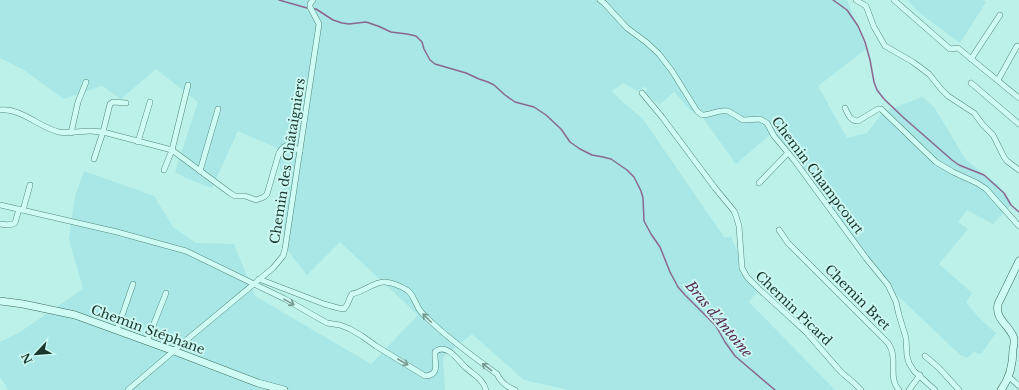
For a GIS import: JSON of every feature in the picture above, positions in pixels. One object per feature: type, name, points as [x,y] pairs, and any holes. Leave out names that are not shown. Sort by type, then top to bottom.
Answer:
[{"type":"main road","points":[[1001,390],[1008,376],[1012,363],[1014,339],[999,317],[997,310],[998,304],[1019,261]]},
{"type":"main road","name":"Chemin Stéphane","points":[[0,301],[61,311],[75,315],[251,381],[284,390]]},
{"type":"main road","points":[[1012,363],[1019,355]]},
{"type":"street","name":"Chemin des Châtaigniers","points":[[128,390],[178,346],[254,284],[279,262],[283,256],[319,24],[310,6],[313,0]]},
{"type":"street","name":"Chemin Champcourt","points":[[600,0],[627,28],[659,54],[672,71],[697,111],[702,115],[725,110],[746,121],[756,119],[767,123],[774,136],[888,285],[896,302],[906,338],[909,363],[911,367],[935,390]]},
{"type":"street","points":[[856,0],[866,6],[874,27],[885,46],[913,62],[929,74],[948,96],[974,113],[982,125],[993,135],[1007,161],[1019,170]]},
{"type":"street","points":[[894,0],[938,39],[950,48],[958,48],[1019,98]]},
{"type":"street","points":[[971,59],[1000,15]]},
{"type":"street","points":[[998,80],[1017,46]]},
{"type":"street","points":[[71,133],[78,102],[86,82]]},
{"type":"street","points":[[971,83],[1019,124]]},
{"type":"street","points":[[164,170],[172,150],[188,85]]},
{"type":"street","name":"Chemin Picard","points":[[642,93],[734,211],[739,226],[742,268],[747,277],[759,290],[806,332],[841,372],[861,390]]},
{"type":"street","points":[[94,160],[110,104],[113,102],[126,103]]},
{"type":"street","points":[[138,142],[150,102]]},
{"type":"street","points":[[200,171],[218,108]]},
{"type":"street","points":[[844,108],[851,120],[855,122],[878,109],[881,109],[936,162],[986,189],[1019,226]]},
{"type":"street","points":[[0,110],[5,109],[17,112],[49,129],[58,132],[103,132],[172,150],[235,196],[245,196],[256,200],[267,194],[279,153],[282,148],[285,145],[290,145],[300,151]]},
{"type":"street","points":[[758,183],[788,153]]},
{"type":"street","points":[[0,224],[12,225],[15,223],[30,185]]},
{"type":"street","points":[[0,205],[117,232],[186,252],[285,299],[327,323],[340,325],[350,329],[425,376],[434,373],[436,369],[434,357],[435,352],[442,349],[455,356],[465,367],[483,381],[486,390]]},
{"type":"street","name":"Chemin Bret","points":[[779,230],[788,243],[888,343],[892,349],[894,358],[893,378],[895,385],[899,390]]},
{"type":"street","points":[[259,279],[324,304],[344,309],[348,305],[352,294],[358,293],[375,284],[382,282],[408,290],[423,313],[457,344],[497,374],[499,380],[510,388],[516,390]]},
{"type":"street","points":[[117,330],[133,284]]},
{"type":"street","points":[[147,341],[166,293]]},
{"type":"street","points":[[450,353],[457,344]]},
{"type":"street","points":[[925,356],[960,390]]},
{"type":"street","points":[[909,390],[920,375]]},
{"type":"street","points":[[1008,376],[1019,386]]},
{"type":"shaded area","points":[[0,0],[847,0],[866,49],[818,86],[847,138],[867,133],[883,112],[922,97],[934,107],[966,160],[998,185],[1011,205],[993,224],[967,210],[958,222],[968,229],[939,264],[972,293],[966,302],[980,319],[996,333],[981,354],[974,352],[967,358],[959,354],[894,292],[772,133],[736,164],[700,114],[690,110],[674,92],[659,105],[646,93],[647,88],[644,87],[638,91],[623,83],[612,91],[643,119],[724,237],[731,237],[749,277],[760,287],[749,302],[835,390],[569,390],[524,380],[472,334],[443,357],[445,390],[8,390],[0,377],[0,342],[20,332],[83,289],[69,239],[75,196],[84,171],[154,196],[173,227],[196,243],[234,244],[255,296],[371,364],[418,315],[340,242],[307,275],[284,246],[284,189],[277,148],[238,131],[212,188],[186,178],[175,172],[198,102],[156,69],[121,99],[102,86],[64,99],[24,70],[0,58]]},
{"type":"shaded area","points":[[907,0],[983,0],[986,2],[960,43],[921,14]]},
{"type":"waterway","name":"Bras d'Antoine","points":[[279,0],[307,8]]},
{"type":"waterway","points":[[833,0],[847,10],[858,26],[865,42],[874,82],[877,90],[884,99],[952,160],[959,165],[984,175],[1004,193],[1011,205],[1019,212]]},
{"type":"waterway","name":"Bras d'Antoine","points":[[313,9],[316,9],[333,20],[342,23],[349,24],[366,22],[391,32],[416,36],[422,42],[430,60],[435,64],[466,73],[488,82],[515,102],[534,107],[546,115],[561,129],[570,142],[580,149],[592,155],[611,159],[627,170],[634,177],[641,191],[643,198],[644,221],[660,247],[678,287],[716,326],[735,356],[775,390]]}]
